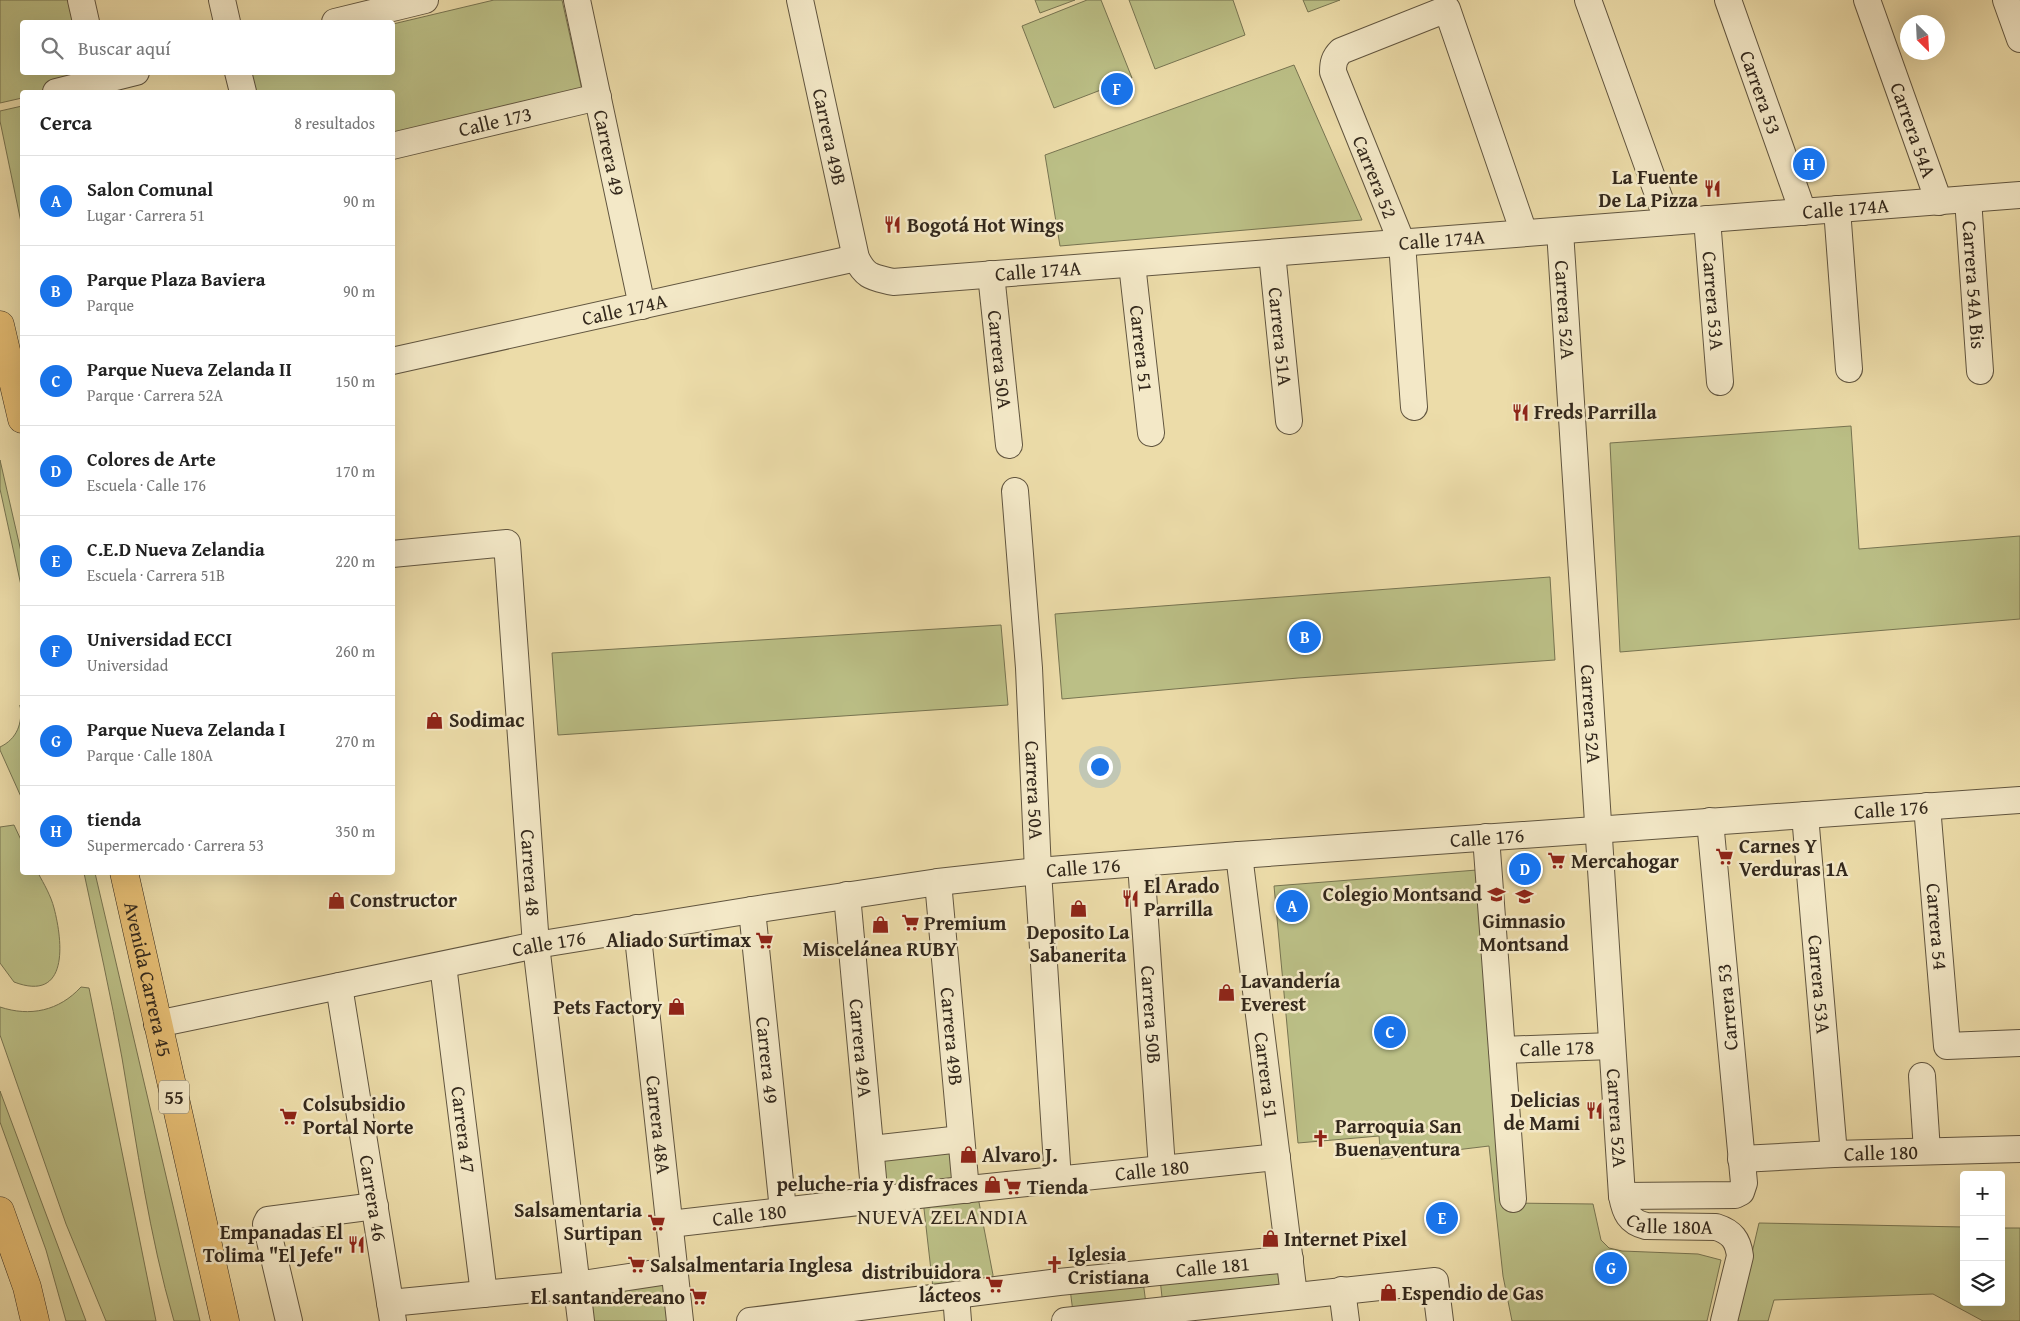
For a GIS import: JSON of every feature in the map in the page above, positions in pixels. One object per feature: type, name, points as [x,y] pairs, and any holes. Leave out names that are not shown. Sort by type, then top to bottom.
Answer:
[{"type":"highway","points":[[0,325],[20,410]]},
{"type":"highway","name":"Avenida Carrera 45","points":[[125,875],[224,1321]]},
{"type":"highway","points":[[0,1211],[27,1287],[35,1321]]},
{"type":"street","points":[[81,0],[86,20]]},
{"type":"street","points":[[222,0],[227,20]]},
{"type":"street","points":[[343,20],[425,0]]},
{"type":"street","name":"Carrera 49","points":[[577,0],[642,306]]},
{"type":"street","name":"Carrera 49B","points":[[800,0],[860,265]]},
{"type":"street","points":[[1588,0],[1668,222]]},
{"type":"street","name":"Carrera 53","points":[[1728,0],[1803,212]]},
{"type":"street","name":"Carrera 54A","points":[[1867,0],[1938,202]]},
{"type":"street","points":[[2006,0],[2019,32]]},
{"type":"street","name":"Carrera 52","points":[[1414,407],[1402,243],[1333,72],[1335,56],[1341,51],[1447,9],[1524,233]]},
{"type":"street","points":[[62,90],[99,77],[114,75]]},
{"type":"street","points":[[239,75],[242,90]]},
{"type":"street","name":"Calle 173","points":[[395,145],[598,97]]},
{"type":"street","name":"Calle 174A","points":[[395,360],[642,306],[860,265],[870,276],[894,282],[2020,195]]},
{"type":"street","name":"Carrera 54A Bis","points":[[1968,199],[1980,371]]},
{"type":"street","points":[[1837,209],[1849,369]]},
{"type":"street","name":"Carrera 53A","points":[[1707,219],[1720,382]]},
{"type":"street","name":"Carrera 52A","points":[[1560,231],[1622,1196]]},
{"type":"street","name":"Carrera 51A","points":[[1272,253],[1289,421]]},
{"type":"street","name":"Carrera 51","points":[[1132,264],[1151,433]]},
{"type":"street","name":"Carrera 50A","points":[[991,274],[1009,445]]},
{"type":"street","name":"Carrera 50A","points":[[1015,491],[1029,668],[1038,871],[1058,1180]]},
{"type":"street","name":"Carrera 48","points":[[395,554],[507,543],[536,945],[581,1321]]},
{"type":"street","name":"Calle 176","points":[[157,1024],[536,945],[938,882],[1038,871],[1141,863],[2020,800]]},
{"type":"street","name":"Carrera 54","points":[[1927,806],[1947,1046],[2020,1043]]},
{"type":"street","name":"Carrera 53A","points":[[1805,815],[1834,1154]]},
{"type":"street","name":"Carrera 53","points":[[1622,1196],[1735,1195],[1741,1192],[1744,1184],[1710,821]]},
{"type":"street","points":[[1486,837],[1513,1199]]},
{"type":"street","name":"Carrera 51","points":[[1240,856],[1294,1295]]},
{"type":"street","name":"Carrera 50B","points":[[1141,863],[1162,1168]]},
{"type":"street","name":"Carrera 49B","points":[[938,882],[966,1190]]},
{"type":"street","name":"Carrera 49A","points":[[847,895],[872,1150],[875,1200]]},
{"type":"street","name":"Carrera 49","points":[[752,910],[783,1210]]},
{"type":"street","name":"Carrera 48A","points":[[637,928],[680,1321]]},
{"type":"street","name":"Carrera 47","points":[[443,965],[484,1294]]},
{"type":"street","name":"Carrera 46","points":[[339,986],[392,1312]]},
{"type":"street","name":"Calle 178","points":[[1502,1050],[1612,1046]]},
{"type":"street","points":[[1922,1076],[1927,1151]]},
{"type":"street","points":[[872,1150],[961,1139]]},
{"type":"street","name":"Calle 180","points":[[1742,1159],[1834,1154],[2020,1149]]},
{"type":"street","name":"Calle 180","points":[[670,1224],[1162,1168],[1277,1157]]},
{"type":"street","name":"Calle 180A","points":[[1622,1196],[1628,1217],[1636,1224],[1646,1226],[1716,1227],[1727,1230],[1734,1237],[1739,1246],[1740,1256],[1724,1321]]},
{"type":"street","points":[[289,1321],[266,1224],[271,1219],[376,1206]]},
{"type":"street","name":"Calle 181","points":[[750,1321],[864,1314],[956,1295],[1059,1282],[1290,1259]]},
{"type":"street","points":[[392,1312],[484,1294],[576,1285],[675,1270]]},
{"type":"street","points":[[1152,1273],[1158,1316]]},
{"type":"street","name":"Calle 181","points":[[1064,1321],[1246,1311],[1294,1295],[1435,1281],[1440,1321]]},
{"type":"street","points":[[1059,1282],[1064,1321]]},
{"type":"street","points":[[1342,1290],[1346,1321]]},
{"type":"street","points":[[956,1295],[958,1321]]},
{"type":"green space","points":[[0,0],[73,0],[78,20],[20,20],[20,75],[90,75],[90,77],[48,90],[20,90],[20,98],[0,103]]},
{"type":"green space","points":[[494,0],[562,0],[582,90],[395,134],[395,90],[249,90],[245,75],[395,75],[395,24]]},
{"type":"green space","points":[[1035,0],[1075,0],[1040,13]]},
{"type":"green space","points":[[1087,0],[1101,0],[1132,78],[1054,108],[1022,26]]},
{"type":"green space","points":[[1129,0],[1233,0],[1245,35],[1155,69]]},
{"type":"green space","points":[[1303,0],[1340,0],[1308,12]]},
{"type":"green space","points":[[1294,65],[1362,220],[1060,246],[1045,155]]},
{"type":"green space","points":[[20,106],[20,217],[0,121],[0,111]]},
{"type":"green space","points":[[1851,426],[1859,549],[2020,536],[2020,619],[1620,652],[1610,443]]},
{"type":"green space","points":[[0,460],[20,547],[20,581],[0,489]]},
{"type":"green space","points":[[1550,577],[1555,660],[1298,678],[1062,699],[1055,614]]},
{"type":"green space","points":[[1001,625],[1008,705],[558,735],[552,653]]},
{"type":"green space","points":[[20,721],[20,795],[0,750],[0,747],[15,735]]},
{"type":"green space","points":[[14,825],[20,838],[20,875],[39,875],[53,904],[60,952],[58,966],[53,977],[45,984],[32,986],[14,982],[0,963],[0,827]]},
{"type":"green space","points":[[1477,870],[1509,1203],[1593,1204],[1601,1240],[1609,1248],[1622,1251],[1698,1254],[1721,1260],[1707,1321],[1512,1321],[1503,1276],[1489,1146],[1381,1159],[1379,1136],[1298,1143],[1274,886]]},
{"type":"green space","points":[[84,875],[95,875],[200,1321],[174,1321],[157,1256],[113,1012]]},
{"type":"green space","points":[[81,987],[89,988],[156,1321],[106,1321],[66,1224],[0,1035],[0,1007],[22,1011],[44,1010],[63,1002]]},
{"type":"green space","points":[[0,1091],[86,1321],[66,1321],[46,1250],[0,1122]]},
{"type":"green space","points":[[958,1146],[961,1186],[884,1195],[879,1155]]},
{"type":"green space","points":[[977,1192],[993,1275],[992,1281],[933,1288],[923,1200]]},
{"type":"green space","points":[[1759,1223],[1960,1227],[1960,1306],[2005,1306],[2005,1228],[2020,1228],[2020,1321],[1983,1321],[1933,1294],[1774,1300],[1768,1321],[1736,1321]]},
{"type":"green space","points":[[1287,1265],[1290,1292],[1163,1306],[1160,1279]]},
{"type":"green space","points":[[667,1280],[671,1321],[586,1321],[582,1291]]},
{"type":"green space","points":[[1143,1281],[1146,1304],[1073,1312],[1070,1289]]},
{"type":"place","name":"Universidad ECCI","points":[[1117,89]]},
{"type":"place","name":"tienda","points":[[1809,164]]},
{"type":"place","name":"La Fuente De La Pizza","points":[[1712,188]]},
{"type":"place","name":"Bogotá Hot Wings","points":[[893,225]]},
{"type":"place","name":"Freds Parrilla","points":[[1520,412]]},
{"type":"place","name":"Parque Plaza Baviera","points":[[1305,637]]},
{"type":"place","name":"Sodimac","points":[[435,720]]},
{"type":"place","name":"Carnes Y Verduras 1A","points":[[1725,857]]},
{"type":"place","name":"Mercahogar","points":[[1557,861]]},
{"type":"place","name":"Colores de Arte","points":[[1525,869]]},
{"type":"place","name":"Colegio Montsand","points":[[1496,894]]},
{"type":"place","name":"Gimnasio Montsand","points":[[1524,897]]},
{"type":"place","name":"El Arado Parrilla","points":[[1130,898]]},
{"type":"place","name":"Constructor","points":[[336,900]]},
{"type":"place","name":"Salon Comunal","points":[[1292,906]]},
{"type":"place","name":"Deposito La Sabanerita","points":[[1078,908]]},
{"type":"place","name":"Premium","points":[[910,923]]},
{"type":"place","name":"Miscelánea RUBY","points":[[880,925]]},
{"type":"place","name":"Aliado Surtimax","points":[[765,940]]},
{"type":"place","name":"Lavandería Everest","points":[[1227,993]]},
{"type":"place","name":"Pets Factory","points":[[676,1007]]},
{"type":"place","name":"Parque Nueva Zelanda II","points":[[1390,1032]]},
{"type":"place","name":"Delicias de Mami","points":[[1594,1111]]},
{"type":"place","name":"Colsubsidio Portal Norte","points":[[289,1116]]},
{"type":"place","name":"Parroquia San Buenaventura","points":[[1321,1138]]},
{"type":"place","name":"Alvaro J.","points":[[968,1155]]},
{"type":"place","name":"peluche-ria y disfraces","points":[[992,1184]]},
{"type":"place","name":"Tienda","points":[[1013,1187]]},
{"type":"place","name":"C.E.D Nueva Zelandia","points":[[1442,1218]]},
{"type":"place","name":"Salsamentaria Surtipan","points":[[656,1222]]},
{"type":"place","name":"Internet Pixel","points":[[1270,1239]]},
{"type":"place","name":"Empanadas El Tolima \"El Jefe\"","points":[[357,1244]]},
{"type":"place","name":"Salsalmentaria Inglesa","points":[[636,1265]]},
{"type":"place","name":"Iglesia Cristiana","points":[[1054,1265]]},
{"type":"place","name":"Parque Nueva Zelanda I","points":[[1611,1268]]},
{"type":"place","name":"distribuidora lácteos","points":[[995,1284]]},
{"type":"place","name":"Espendio de Gas","points":[[1388,1293]]},
{"type":"place","name":"El santandereano","points":[[699,1297]]},
{"type":"district","name":"NUEVA ZELANDIA","points":[[943,1217]]}]
